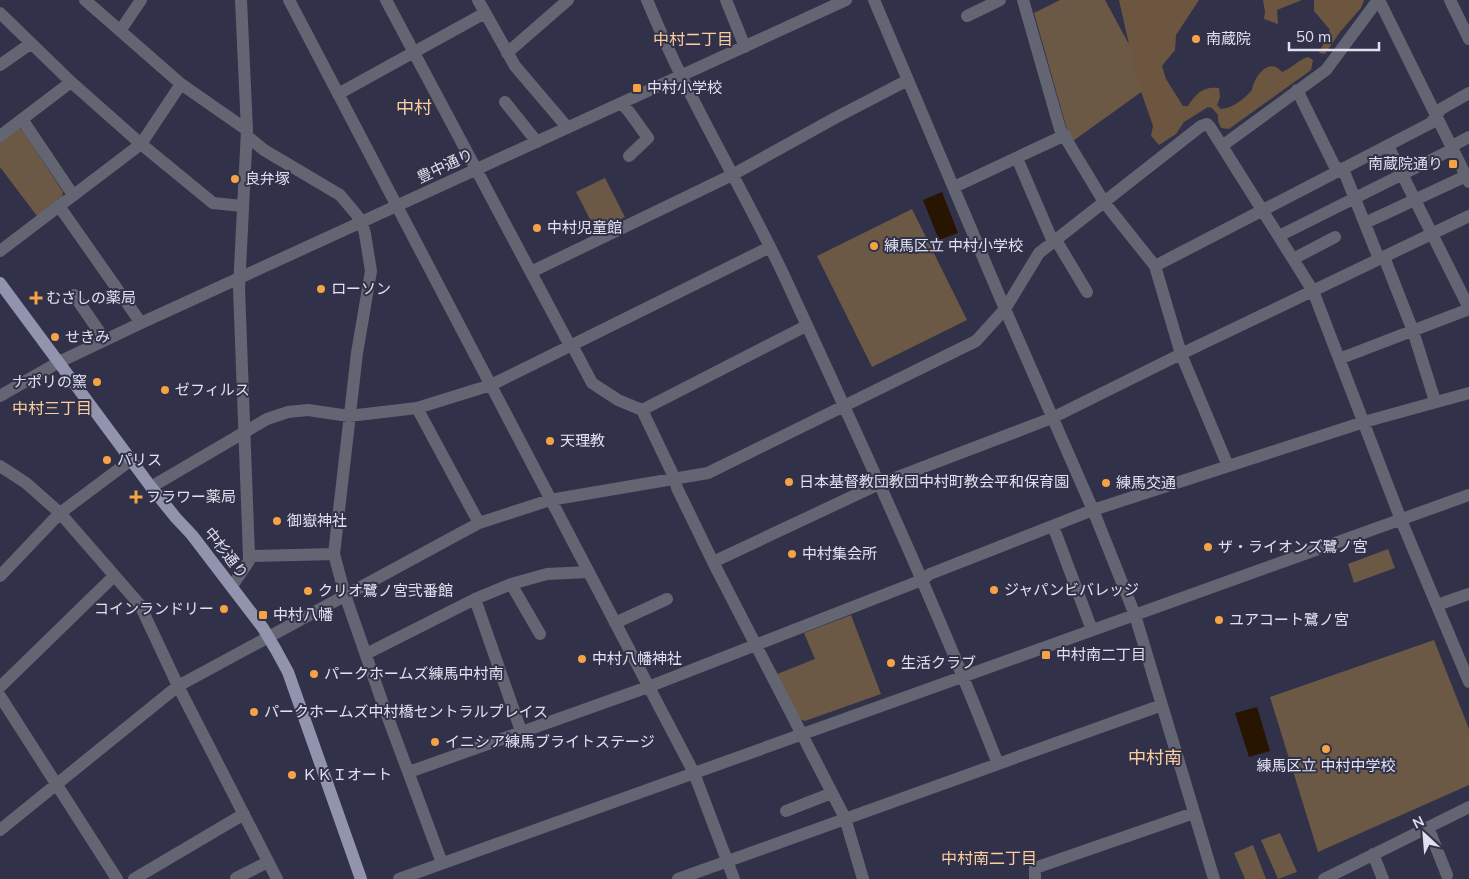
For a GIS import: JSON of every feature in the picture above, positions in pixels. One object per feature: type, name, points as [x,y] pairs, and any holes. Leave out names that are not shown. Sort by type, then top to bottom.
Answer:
[{"type":"main road","name":"中杉通り","points":[[0,283],[151,487],[192,535],[269,637],[288,672],[361,879]]},
{"type":"street","points":[[86,0],[181,84],[247,133],[264,150],[340,195],[362,223],[371,271],[357,353],[334,554],[345,596],[409,772],[437,865],[438,879]]},
{"type":"street","points":[[120,31],[141,0]]},
{"type":"street","points":[[232,586],[249,561],[239,279],[247,133],[241,0]]},
{"type":"street","points":[[289,0],[694,773],[734,879]]},
{"type":"street","points":[[386,0],[568,342],[572,345],[592,382],[618,400],[642,410],[713,562],[845,818],[863,879]]},
{"type":"street","points":[[478,0],[515,66],[567,127]]},
{"type":"street","points":[[507,53],[568,0]]},
{"type":"street","points":[[647,0],[681,76],[770,247],[844,405],[919,570],[998,764]]},
{"type":"street","points":[[726,0],[745,47]]},
{"type":"street","name":"豊中通り","points":[[0,396],[59,362],[141,323],[846,0]]},
{"type":"street","points":[[874,0],[1005,309],[1093,510],[1135,614],[1214,879]]},
{"type":"street","points":[[967,16],[1000,0]]},
{"type":"street","points":[[1022,0],[1060,129],[1104,202],[1155,266],[1181,354],[1228,466]]},
{"type":"street","points":[[1222,146],[1326,70],[1379,0],[1467,179],[1415,199],[1366,223]]},
{"type":"street","points":[[1450,0],[1469,39]]},
{"type":"street","points":[[338,94],[485,13]]},
{"type":"street","points":[[0,14],[71,82],[141,144],[213,203],[242,206]]},
{"type":"street","points":[[0,65],[30,44]]},
{"type":"street","points":[[531,272],[732,175],[908,80]]},
{"type":"street","points":[[0,136],[71,82]]},
{"type":"street","points":[[0,251],[141,144],[181,84]]},
{"type":"street","points":[[1297,90],[1334,165],[1345,174],[1413,331],[1435,401]]},
{"type":"street","points":[[1155,266],[1431,123],[1440,109],[1469,93]]},
{"type":"street","points":[[505,102],[537,142]]},
{"type":"street","points":[[622,104],[648,138],[628,156]]},
{"type":"street","points":[[22,119],[73,195]]},
{"type":"street","points":[[0,830],[178,686],[479,524],[550,500],[708,472],[976,341],[1005,309],[1039,253],[1206,124],[1210,127],[1313,291],[1401,520],[1469,682]]},
{"type":"street","points":[[954,187],[1065,136]]},
{"type":"street","points":[[1278,236],[1402,174],[1469,137]]},
{"type":"street","points":[[1339,359],[1469,309],[1388,146]]},
{"type":"street","points":[[1017,158],[1054,241],[1087,292]]},
{"type":"street","points":[[59,206],[141,323]]},
{"type":"street","points":[[713,562],[879,484],[1052,418],[1469,216]]},
{"type":"street","points":[[1293,258],[1335,237]]},
{"type":"street","points":[[151,487],[267,419],[288,412],[308,410],[349,416],[417,408],[492,385],[770,247]]},
{"type":"street","points":[[74,295],[105,340]]},
{"type":"street","points":[[642,410],[806,326]]},
{"type":"street","points":[[409,772],[648,687],[756,646],[922,580],[930,574],[1093,510],[1364,422],[1469,393]]},
{"type":"street","points":[[417,408],[479,524]]},
{"type":"street","points":[[0,576],[60,513],[131,460]]},
{"type":"street","points":[[0,466],[26,483],[60,513],[140,605],[178,686],[277,879]]},
{"type":"street","points":[[399,879],[1469,495]]},
{"type":"street","points":[[1053,526],[1092,630]]},
{"type":"street","points":[[249,556],[334,554]]},
{"type":"street","points":[[366,654],[475,599],[511,584],[547,574],[588,572]]},
{"type":"street","points":[[0,687],[114,576]]},
{"type":"street","points":[[511,584],[540,634]]},
{"type":"street","points":[[1438,605],[1469,594]]},
{"type":"street","points":[[475,599],[521,731]]},
{"type":"street","points":[[615,623],[667,599]]},
{"type":"street","points":[[0,696],[117,879]]},
{"type":"street","points":[[678,879],[1162,705]]},
{"type":"street","points":[[786,811],[832,793]]},
{"type":"street","points":[[1324,879],[1469,807]]},
{"type":"street","points":[[1035,879],[1035,868],[1194,813]]},
{"type":"street","points":[[134,879],[244,814]]},
{"type":"street","points":[[1428,827],[1447,875]]},
{"type":"street","points":[[1373,854],[1383,879]]},
{"type":"street","points":[[236,878],[268,862]]},
{"type":"shaded area","points":[[1060,0],[1105,0],[1151,85],[1073,141],[1066,126],[1034,13]]},
{"type":"shaded area","points":[[1119,0],[1199,0],[1176,35],[1175,50],[1162,66],[1166,79],[1183,106],[1188,106],[1194,97],[1205,89],[1219,88],[1220,97],[1217,105],[1221,109],[1230,107],[1252,90],[1259,74],[1267,67],[1272,66],[1282,72],[1308,57],[1313,60],[1311,70],[1229,129],[1221,128],[1218,115],[1212,108],[1208,107],[1184,122],[1176,134],[1159,145],[1151,136],[1153,126],[1137,80]]},
{"type":"shaded area","points":[[1263,0],[1302,0],[1277,10],[1278,24],[1264,19]]},
{"type":"shaded area","points":[[1314,0],[1364,0],[1361,8],[1340,32],[1325,54],[1319,53],[1330,30],[1314,11]]},
{"type":"shaded area","points":[[18,128],[22,129],[63,192],[62,197],[37,216],[0,167],[0,141]]},
{"type":"shaded area","points":[[605,178],[625,217],[596,231],[576,192]]},
{"type":"shaded area","points":[[942,192],[958,233],[939,240],[923,200]]},
{"type":"shaded area","points":[[912,209],[967,320],[872,367],[817,256]]},
{"type":"shaded area","points":[[1388,549],[1395,568],[1354,583],[1348,564]]},
{"type":"shaded area","points":[[851,615],[881,694],[805,721],[799,719],[777,674],[815,659],[804,633]]},
{"type":"shaded area","points":[[1434,640],[1469,729],[1469,785],[1318,852],[1270,697]]},
{"type":"shaded area","points":[[1257,707],[1270,751],[1249,757],[1235,713]]},
{"type":"shaded area","points":[[1280,833],[1297,872],[1278,879],[1261,840]]},
{"type":"shaded area","points":[[1253,845],[1266,879],[1245,879],[1234,853]]},
{"type":"place","name":"南蔵院","points":[[1196,39]]},
{"type":"place","name":"中村小学校","points":[[637,88]]},
{"type":"place","name":"南蔵院通り","points":[[1453,164]]},
{"type":"place","name":"良弁塚","points":[[235,179]]},
{"type":"place","name":"中村児童館","points":[[537,228]]},
{"type":"place","name":"練馬区立 中村小学校","points":[[874,246]]},
{"type":"place","name":"ローソン","points":[[321,289]]},
{"type":"place","name":"むさしの薬局","points":[[36,298]]},
{"type":"place","name":"せきみ","points":[[55,337]]},
{"type":"place","name":"ナポリの窯","points":[[97,382]]},
{"type":"place","name":"ゼフィルス","points":[[165,390]]},
{"type":"place","name":"天理教","points":[[550,441]]},
{"type":"place","name":"パリス","points":[[107,460]]},
{"type":"place","name":"日本基督教団教団中村町教会平和保育園","points":[[789,482]]},
{"type":"place","name":"練馬交通","points":[[1106,483]]},
{"type":"place","name":"フラワー薬局","points":[[136,497]]},
{"type":"place","name":"御嶽神社","points":[[277,521]]},
{"type":"place","name":"ザ・ライオンズ鷺ノ宮","points":[[1208,547]]},
{"type":"place","name":"中村集会所","points":[[792,554]]},
{"type":"place","name":"ジャパンビバレッジ","points":[[994,590]]},
{"type":"place","name":"クリオ鷺ノ宮弐番館","points":[[308,591]]},
{"type":"place","name":"コインランドリー","points":[[224,609]]},
{"type":"place","name":"中村八幡","points":[[263,615]]},
{"type":"place","name":"ユアコート鷺ノ宮","points":[[1219,620]]},
{"type":"place","name":"中村南二丁目","points":[[1046,655]]},
{"type":"place","name":"中村八幡神社","points":[[582,659]]},
{"type":"place","name":"生活クラブ","points":[[891,663]]},
{"type":"place","name":"パークホームズ練馬中村南","points":[[314,674]]},
{"type":"place","name":"パークホームズ中村橋セントラルプレイス","points":[[254,712]]},
{"type":"place","name":"イニシア練馬ブライトステージ","points":[[435,742]]},
{"type":"place","name":"練馬区立 中村中学校","points":[[1326,749]]},
{"type":"place","name":"ＫＫＩオート","points":[[292,775]]},
{"type":"district","name":"中村二丁目","points":[[693,39]]},
{"type":"district","name":"中村","points":[[414,108]]},
{"type":"district","name":"中村三丁目","points":[[52,408]]},
{"type":"district","name":"中村南","points":[[1155,758]]},
{"type":"district","name":"中村南二丁目","points":[[989,858]]}]
